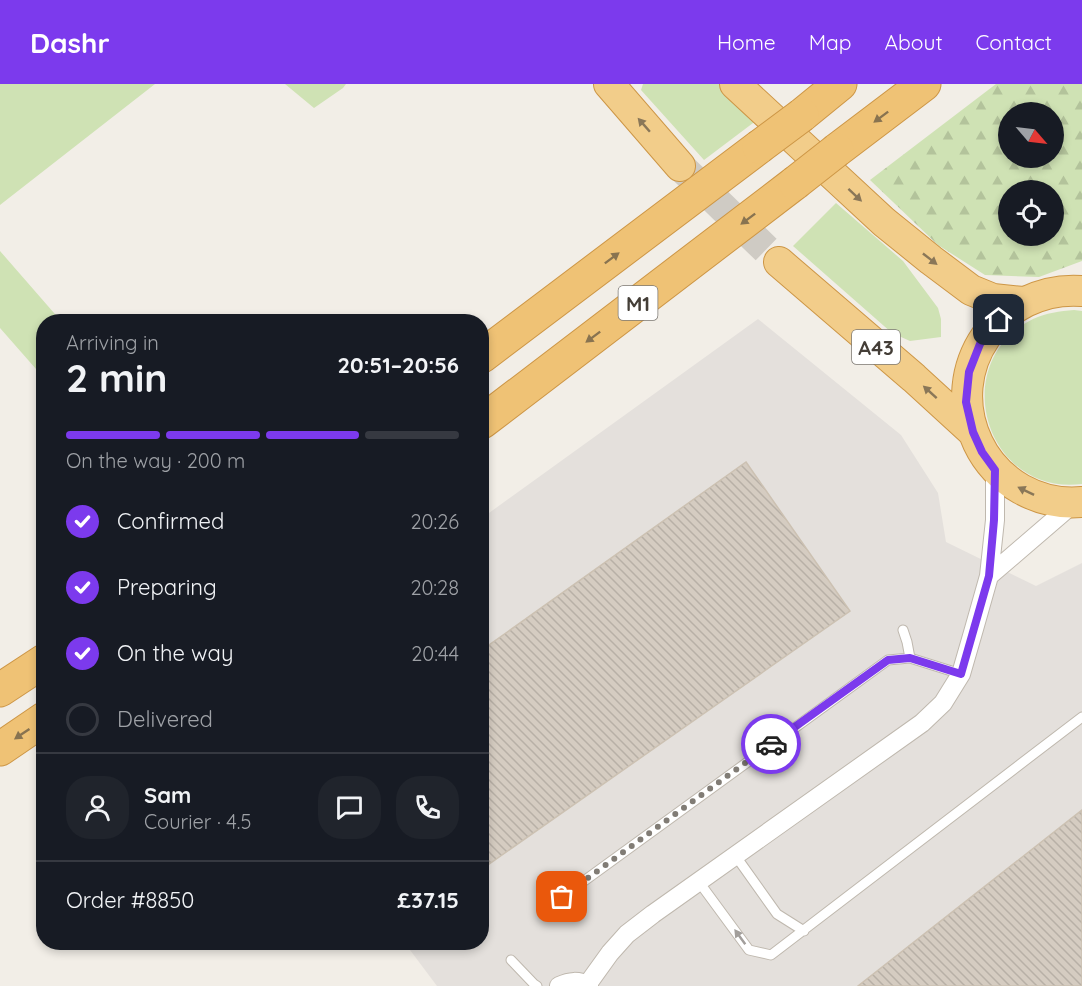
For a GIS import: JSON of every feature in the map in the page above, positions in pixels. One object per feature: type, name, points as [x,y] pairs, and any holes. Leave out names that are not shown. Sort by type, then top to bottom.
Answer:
[{"type":"highway","points":[[609,84],[680,166]]},
{"type":"highway","points":[[735,84],[884,222],[931,260],[971,290],[993,299],[1023,302]]},
{"type":"highway","name":"M1","points":[[489,351],[840,84]]},
{"type":"highway","name":"M1","points":[[489,417],[924,84]]},
{"type":"highway","name":"A43","points":[[779,262],[973,432]]},
{"type":"highway","points":[[1077,288],[1037,296],[1023,302],[999,320],[980,344],[969,372],[966,402],[973,432],[982,452],[995,470],[1012,484],[1031,494],[1053,501],[1078,502]]},
{"type":"highway","points":[[0,690],[36,666]]},
{"type":"highway","points":[[0,748],[36,724]]},
{"type":"street","points":[[559,986],[567,982],[578,981],[588,985],[610,952],[627,934],[922,723],[943,703],[961,674],[989,576],[994,520],[995,470]]},
{"type":"street","points":[[989,576],[1078,502]]},
{"type":"lane","points":[[903,630],[908,642],[910,658]]},
{"type":"lane","points":[[562,897],[888,660],[910,658],[961,674]]},
{"type":"lane","points":[[699,882],[749,950],[771,955],[1082,717]]},
{"type":"lane","points":[[735,855],[777,914],[804,931]]},
{"type":"lane","points":[[511,960],[537,986]]},
{"type":"shaded area","points":[[758,319],[901,435],[938,493],[946,542],[1036,586],[1082,563],[1082,986],[437,986],[410,950],[489,950],[489,513]]},
{"type":"green space","points":[[0,84],[155,84],[0,205]]},
{"type":"green space","points":[[285,84],[346,84],[314,108]]},
{"type":"green space","points":[[643,84],[722,84],[757,120],[704,160],[641,90]]},
{"type":"green space","points":[[996,84],[1082,84],[1082,261],[1039,277],[985,275],[938,245],[870,180]]},
{"type":"green space","points":[[836,203],[903,261],[938,308],[941,319],[941,337],[910,341],[892,333],[793,246]]},
{"type":"green space","points":[[0,251],[55,314],[36,314],[36,369],[0,328]]},
{"type":"green space","points":[[1074,310],[1082,311],[1082,484],[1048,482],[1021,469],[1001,448],[989,422],[985,393],[990,365],[1006,339],[1033,319]]},
{"type":"building","points":[[746,462],[850,611],[489,864],[489,645]]},
{"type":"building","points":[[1082,810],[1082,986],[858,986]]},
{"type":"tunnel","points":[[680,166],[779,262]]},
{"type":"way so far","points":[[562,897],[771,744]]},
{"type":"route","points":[[771,744],[888,660],[910,658],[961,674],[989,576],[994,520],[995,470],[982,452],[973,432],[966,402],[969,372],[980,344],[999,320]]}]
